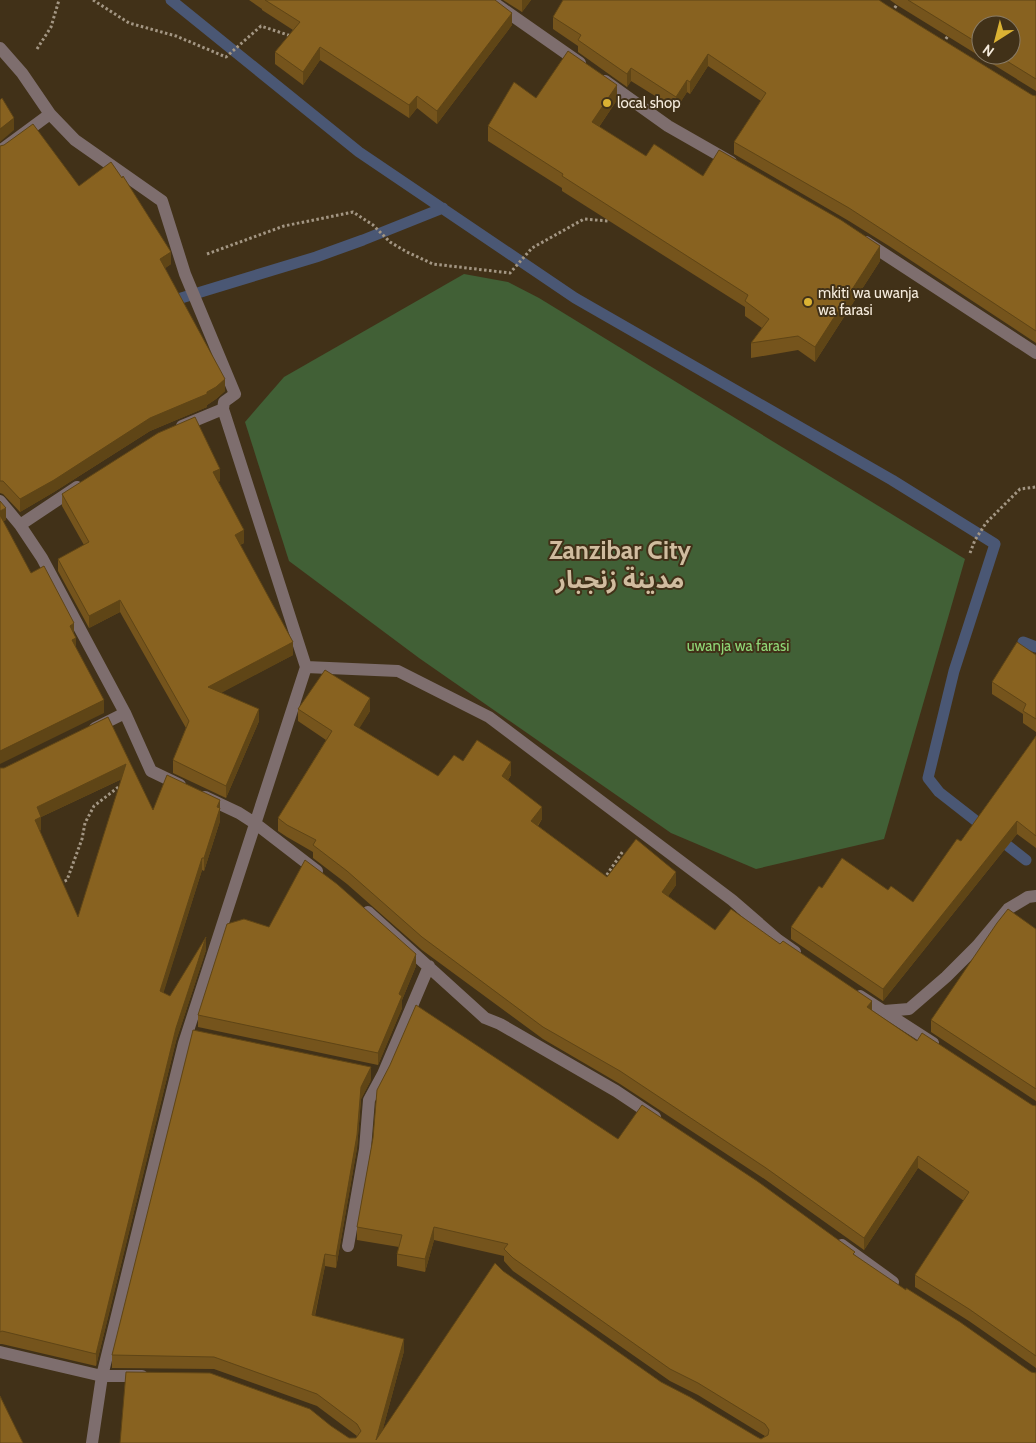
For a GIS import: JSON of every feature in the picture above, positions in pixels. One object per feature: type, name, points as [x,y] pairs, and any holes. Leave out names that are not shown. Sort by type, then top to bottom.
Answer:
[{"type":"street","points":[[490,0],[668,126],[744,169]]},
{"type":"street","points":[[0,48],[22,73],[50,114],[75,140],[162,201],[185,274],[235,394],[224,402],[223,409],[306,667],[191,1034],[102,1376],[92,1443]]},
{"type":"street","points":[[0,151],[50,114]]},
{"type":"street","points":[[853,233],[1036,353]]},
{"type":"street","points":[[171,430],[223,409]]},
{"type":"street","points":[[20,525],[89,479]]},
{"type":"street","points":[[0,501],[20,525],[42,558],[126,713],[151,771],[239,813],[326,878]]},
{"type":"street","points":[[306,667],[398,671],[489,718],[732,900],[778,940],[802,957]]},
{"type":"street","points":[[81,734],[126,713]]},
{"type":"street","points":[[884,1011],[909,1008],[946,977],[977,946],[1008,909],[1028,897],[1036,896]]},
{"type":"street","points":[[355,901],[485,1018],[500,1024],[616,1091],[666,1124]]},
{"type":"street","points":[[348,1246],[365,1149],[369,1100],[378,1073],[429,966]]},
{"type":"street","points":[[850,990],[941,1048]]},
{"type":"street","points":[[834,1239],[906,1291]]},
{"type":"street","points":[[0,1352],[102,1376],[152,1377]]},
{"type":"path","points":[[22,73],[51,27],[59,0]]},
{"type":"path","points":[[93,0],[129,23],[176,36],[226,57],[261,26],[293,37]]},
{"type":"path","points":[[892,12],[900,0]]},
{"type":"path","points":[[943,43],[952,29]]},
{"type":"path","points":[[185,274],[193,263],[211,252],[284,226],[353,212],[373,225],[390,242],[433,264],[510,273],[532,248],[584,219],[608,221],[613,213]]},
{"type":"path","points":[[970,553],[975,540],[986,523],[1020,489],[1036,487]]},
{"type":"path","points":[[59,884],[67,880],[82,839],[85,823],[94,806],[132,778],[151,771]]},
{"type":"path","points":[[601,883],[638,830]]},
{"type":"green space","name":"uwanja wa farasi","points":[[464,274],[508,282],[539,298],[965,559],[884,839],[756,869],[671,833],[419,658],[289,561],[245,422],[284,377]]},
{"type":"building","points":[[265,0],[495,0],[512,13],[437,111],[417,96],[409,105],[320,47],[303,72],[275,52],[300,22]]},
{"type":"building","points":[[563,0],[879,0],[971,57],[971,65],[984,65],[1036,96],[1036,331],[849,208],[734,142],[766,93],[708,54],[690,82],[687,80],[676,97],[631,68],[627,74],[578,40],[581,35],[553,17]]},
{"type":"building","points":[[908,0],[1036,0],[1036,79],[1013,65],[1021,65],[1021,15],[971,15],[971,39]]},
{"type":"building","points":[[568,51],[617,85],[592,122],[646,156],[654,144],[703,176],[719,150],[841,220],[880,246],[815,347],[798,336],[751,343],[769,319],[745,301],[748,295],[562,176],[563,174],[488,126],[514,82],[536,98]]},
{"type":"building","points":[[2,98],[14,118],[0,129],[0,100]]},
{"type":"building","points":[[33,124],[79,186],[111,162],[122,178],[123,176],[171,252],[160,259],[225,379],[207,392],[207,394],[150,418],[54,480],[20,499],[3,481],[0,481],[0,146]]},
{"type":"building","points":[[195,417],[220,469],[213,472],[244,530],[235,535],[293,642],[208,687],[259,709],[226,786],[173,760],[189,721],[120,600],[89,616],[58,559],[89,542],[62,494],[158,433]]},
{"type":"building","points":[[0,501],[6,508],[0,511]]},
{"type":"building","points":[[0,515],[31,573],[44,566],[74,623],[70,626],[76,638],[72,640],[104,700],[0,751]]},
{"type":"building","points":[[1017,642],[1036,655],[1036,719],[1023,711],[1026,704],[992,682]]},
{"type":"building","points":[[325,670],[370,698],[354,725],[438,776],[454,755],[463,761],[477,740],[511,762],[502,776],[542,807],[531,821],[607,877],[636,839],[676,872],[662,892],[715,930],[731,909],[780,944],[783,941],[872,1001],[867,1007],[917,1041],[922,1033],[1036,1106],[1036,1356],[969,1309],[915,1275],[969,1192],[918,1156],[864,1238],[766,1168],[620,1071],[543,1027],[422,937],[347,871],[313,845],[316,840],[287,825],[278,818],[332,731],[298,709]]},
{"type":"building","points":[[108,717],[153,810],[167,775],[220,800],[217,807],[220,808],[204,858],[202,858],[160,991],[170,996],[206,937],[176,1028],[96,1354],[0,1332],[0,768],[4,768]],"holes":[[[126,764],[78,917],[35,820],[41,817],[37,807]]]},
{"type":"building","points":[[1036,736],[1036,836],[1017,821],[883,989],[791,927],[819,886],[822,888],[842,858],[888,890],[891,886],[913,902],[957,839],[961,841]]},
{"type":"building","points":[[305,860],[337,884],[416,954],[399,994],[402,996],[378,1053],[198,1015],[227,924],[244,919],[269,927]]},
{"type":"building","points":[[1008,909],[1036,929],[1036,1089],[931,1020]]},
{"type":"building","points":[[416,1005],[618,1139],[642,1105],[757,1181],[855,1252],[853,1254],[906,1290],[906,1288],[960,1322],[1031,1372],[1036,1373],[1036,1443],[120,1443],[126,1372],[210,1373],[310,1409],[349,1438],[356,1438],[361,1431],[357,1424],[317,1394],[214,1357],[112,1355],[193,1030],[371,1067],[361,1087],[357,1135],[336,1256],[325,1254],[312,1315],[404,1339],[376,1440],[495,1263],[503,1271],[661,1382],[761,1439],[768,1435],[769,1430],[765,1424],[698,1383],[670,1369],[513,1258],[504,1249],[508,1244],[434,1227],[425,1259],[397,1254],[402,1235],[357,1227],[373,1138],[377,1090]]},
{"type":"building","points":[[0,1396],[23,1443],[0,1443]]},
{"type":"waterway","points":[[171,0],[359,152],[575,298],[892,480],[995,544],[954,671],[928,778],[939,792],[1026,860]]},
{"type":"waterway","points":[[168,302],[316,257],[443,208]]},
{"type":"waterway","points":[[1023,642],[1036,647]]},
{"type":"place","name":"local shop","points":[[607,103]]},
{"type":"place","name":"mkiti wa uwanja wa farasi","points":[[808,302]]},
{"type":"district","name":"Zanzibar City مدينة زنجبار","points":[[620,564]]}]
